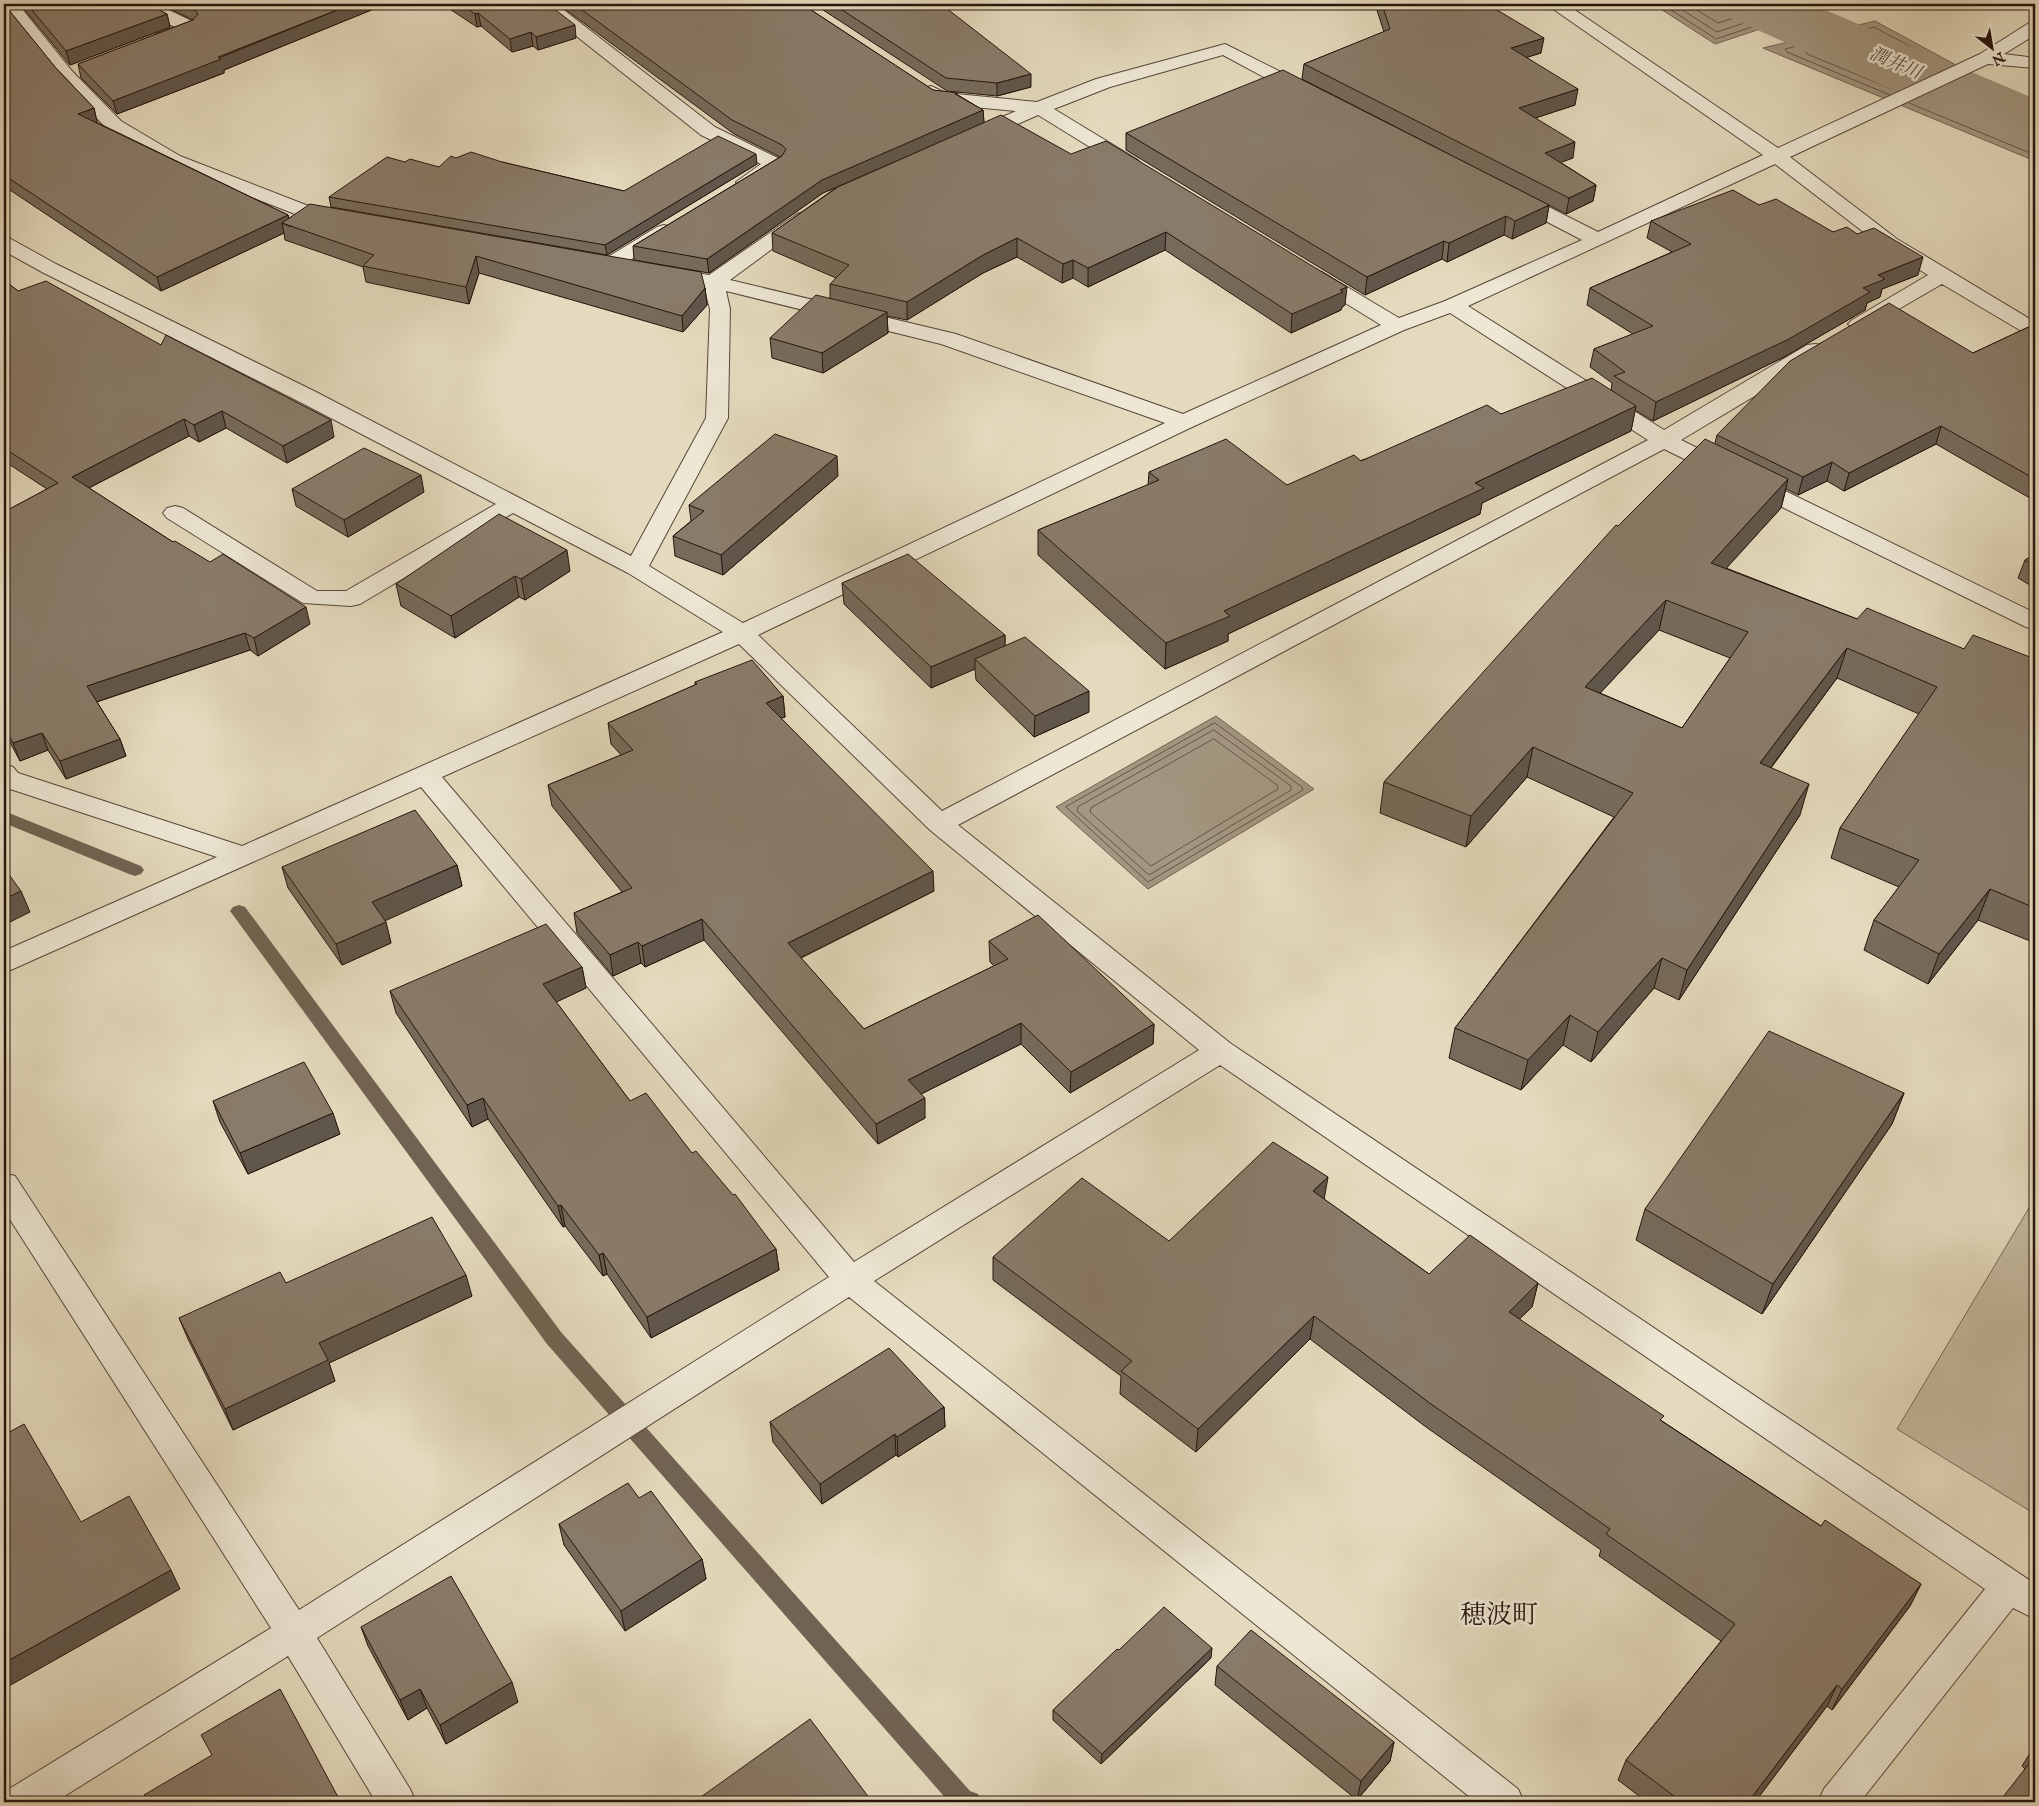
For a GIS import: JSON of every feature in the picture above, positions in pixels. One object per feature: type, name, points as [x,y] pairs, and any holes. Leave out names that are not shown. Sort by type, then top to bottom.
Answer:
[{"type":"street","points":[[10,4],[75,72],[114,124],[173,160],[302,210],[359,220]]},
{"type":"street","points":[[143,4],[190,27],[146,44]]},
{"type":"street","points":[[545,4],[708,131],[775,164],[734,189]]},
{"type":"street","points":[[1555,4],[1775,155],[1890,243],[2035,330]]},
{"type":"street","points":[[4,963],[742,633],[1184,422],[1397,326],[1452,305],[1598,240],[1775,155],[1986,58],[2032,29]]},
{"type":"street","points":[[957,144],[1038,108],[1103,83],[1225,49],[1324,101]]},
{"type":"street","points":[[1986,58],[2035,63]]},
{"type":"street","points":[[917,82],[941,98],[1038,108],[1149,175]]},
{"type":"street","points":[[1500,191],[1598,240]]},
{"type":"street","points":[[713,282],[823,205]]},
{"type":"street","points":[[676,224],[600,262],[713,282],[948,338],[1184,422]]},
{"type":"street","points":[[4,243],[49,268],[308,397],[636,568],[742,633],[939,824],[1220,1051],[2022,1595],[1837,1802]]},
{"type":"street","points":[[1303,269],[1397,326]]},
{"type":"street","points":[[939,824],[1664,440],[1942,275]]},
{"type":"street","points":[[636,568],[717,418],[720,310],[713,282]]},
{"type":"street","points":[[1452,305],[1664,440],[2035,622]]},
{"type":"street","points":[[175,513],[312,598],[351,599],[514,504]]},
{"type":"street","points":[[4,773],[8,779],[243,856]]},
{"type":"street","points":[[425,774],[850,1280],[1505,1802]]},
{"type":"street","points":[[22,1802],[294,1633],[850,1280],[1220,1051]]},
{"type":"street","points":[[4,1185],[294,1633],[397,1802]]},
{"type":"shaded area","points":[[2035,1198],[2035,1514],[1897,1429]]},
{"type":"water","points":[[1653,4],[1827,4],[1832,5],[1715,44]]},
{"type":"water","points":[[1875,21],[2035,108],[2035,161],[1763,48]]},
{"type":"water","points":[[1216,716],[1314,789],[1148,889],[1056,807]]},
{"type":"building","points":[[4,4],[55,67],[94,108],[78,114],[288,215],[157,277],[4,175]]},
{"type":"building","points":[[27,4],[147,4],[167,14],[66,51]]},
{"type":"building","points":[[184,4],[352,4],[218,57],[221,59],[113,101],[78,64],[193,20],[198,14],[194,9]]},
{"type":"building","points":[[460,4],[548,4],[575,25],[536,37],[531,32],[510,39],[478,13],[475,14]]},
{"type":"building","points":[[574,4],[802,4],[933,90],[958,93],[955,94],[983,110],[822,180],[707,259],[633,246],[782,156],[786,149],[782,145],[732,120]]},
{"type":"building","points":[[833,4],[941,4],[1031,74],[997,83],[946,78]]},
{"type":"building","points":[[1382,4],[1487,4],[1544,38],[1511,48],[1578,89],[1519,108],[1575,142],[1545,153],[1596,185],[1569,198],[1304,64],[1390,29]]},
{"type":"building","points":[[1283,70],[1549,205],[1515,221],[1506,216],[1449,243],[1444,241],[1367,277],[1126,133]]},
{"type":"building","points":[[1001,115],[1071,154],[1106,141],[1347,287],[1340,290],[1343,292],[1292,314],[1166,232],[1088,268],[1073,260],[1063,264],[1017,238],[983,255],[907,302],[830,284],[849,265],[772,233],[838,187]]},
{"type":"building","points":[[718,136],[756,154],[605,245],[329,197],[387,157],[405,162],[410,159],[439,167],[451,156],[456,158],[471,152],[502,162],[624,191]]},
{"type":"building","points":[[1733,190],[1759,205],[1776,199],[1833,232],[1847,227],[1857,234],[1874,228],[1923,257],[1878,275],[1885,279],[1863,288],[1870,292],[1789,339],[1656,402],[1614,376],[1625,372],[1594,349],[1653,326],[1590,288],[1691,244],[1651,221]]},
{"type":"building","points":[[310,204],[701,272],[705,288],[682,316],[476,256],[466,287],[363,266],[374,255],[282,223]]},
{"type":"building","points":[[4,280],[18,291],[46,281],[161,345],[166,335],[331,420],[283,446],[222,411],[194,425],[184,419],[72,477],[173,542],[175,541],[210,562],[223,554],[306,607],[254,638],[245,633],[87,686],[120,739],[60,761],[42,733],[13,743],[4,726],[4,512],[58,483],[4,448]]},
{"type":"building","points":[[816,295],[887,312],[822,353],[770,338]]},
{"type":"building","points":[[1889,303],[1973,353],[2035,324],[2035,479],[1941,426],[1849,473],[1832,462],[1803,477],[1717,435],[1790,361]]},
{"type":"building","points":[[1592,378],[1636,406],[1475,483],[1484,488],[1224,611],[1230,616],[1166,643],[1038,530],[1159,480],[1149,472],[1226,439],[1287,485],[1354,455],[1361,461],[1487,405],[1501,414]]},
{"type":"building","points":[[775,434],[837,456],[721,555],[673,536],[704,511],[689,505]]},
{"type":"building","points":[[1705,439],[1788,479],[1711,563],[1857,619],[1867,608],[1964,649],[1973,635],[2035,659],[2035,908],[1990,889],[1939,954],[1874,920],[1919,860],[1840,828],[1937,687],[1847,648],[1760,763],[1809,784],[1687,970],[1662,958],[1598,1032],[1570,1015],[1528,1060],[1455,1028],[1633,793],[1533,747],[1471,816],[1384,782],[1616,525],[1618,526]],"holes":[[[1666,600],[1748,632],[1682,728],[1585,687]]]},
{"type":"building","points":[[364,448],[421,475],[344,520],[292,489]]},
{"type":"building","points":[[499,514],[567,550],[521,579],[515,576],[451,616],[396,584]]},
{"type":"building","points":[[908,554],[1005,635],[931,667],[842,583]]},
{"type":"building","points":[[2035,554],[2035,566],[2025,560]]},
{"type":"building","points":[[1025,637],[1089,691],[1035,716],[975,659]]},
{"type":"building","points":[[752,660],[783,696],[766,703],[933,871],[788,943],[864,1029],[1008,959],[989,941],[1038,915],[1154,1024],[1071,1072],[1021,1023],[908,1080],[925,1098],[876,1124],[702,919],[642,946],[638,942],[610,955],[574,913],[632,888],[548,785],[633,750],[608,723],[697,684],[695,682]]},
{"type":"building","points":[[415,810],[457,865],[372,902],[386,922],[336,944],[282,867]]},
{"type":"building","points":[[4,868],[21,891],[4,899]]},
{"type":"building","points":[[546,924],[582,967],[543,984],[630,1101],[646,1093],[692,1153],[696,1151],[733,1195],[735,1194],[776,1249],[647,1317],[603,1253],[599,1255],[561,1205],[558,1206],[483,1098],[467,1105],[390,991]]},
{"type":"building","points":[[1769,1031],[1904,1093],[1773,1284],[1645,1209]]},
{"type":"building","points":[[304,1062],[333,1113],[240,1153],[213,1101]]},
{"type":"building","points":[[1273,1142],[1328,1177],[1313,1191],[1429,1274],[1470,1235],[1538,1283],[1509,1312],[1664,1416],[1660,1420],[1821,1526],[1825,1520],[1921,1584],[1842,1689],[1837,1685],[1748,1802],[1682,1802],[1626,1760],[1735,1624],[1606,1534],[1610,1529],[1431,1404],[1314,1316],[1198,1429],[1121,1371],[1132,1361],[993,1257],[1082,1178],[1169,1241]]},
{"type":"building","points":[[432,1217],[466,1275],[319,1343],[328,1360],[225,1409],[179,1318],[280,1272],[286,1283]]},
{"type":"building","points":[[889,1348],[944,1407],[897,1437],[895,1434],[820,1484],[770,1422]]},
{"type":"building","points":[[24,1424],[81,1522],[129,1496],[171,1570],[4,1663],[4,1435]]},
{"type":"building","points":[[628,1483],[639,1498],[651,1491],[702,1559],[621,1611],[559,1524]]},
{"type":"building","points":[[451,1576],[512,1682],[440,1725],[420,1689],[400,1700],[361,1627]]},
{"type":"building","points":[[1164,1607],[1212,1648],[1102,1754],[1053,1710]]},
{"type":"building","points":[[1251,1630],[1394,1742],[1361,1781],[1217,1666]]},
{"type":"building","points":[[280,1689],[338,1797],[330,1802],[148,1802],[144,1795],[212,1755],[201,1735]]},
{"type":"building","points":[[810,1719],[870,1799],[865,1802],[694,1802]]},
{"type":"building","points":[[2035,1756],[2035,1802],[1999,1802]]},
{"type":"waterway","name":"潤井川","points":[[1754,4],[2035,125]]},
{"type":"waterway","points":[[4,817],[135,870]]},
{"type":"waterway","points":[[239,911],[554,1338],[963,1800],[970,1802]]},
{"type":"district","name":"穂波町","points":[[1499,1615]]}]
